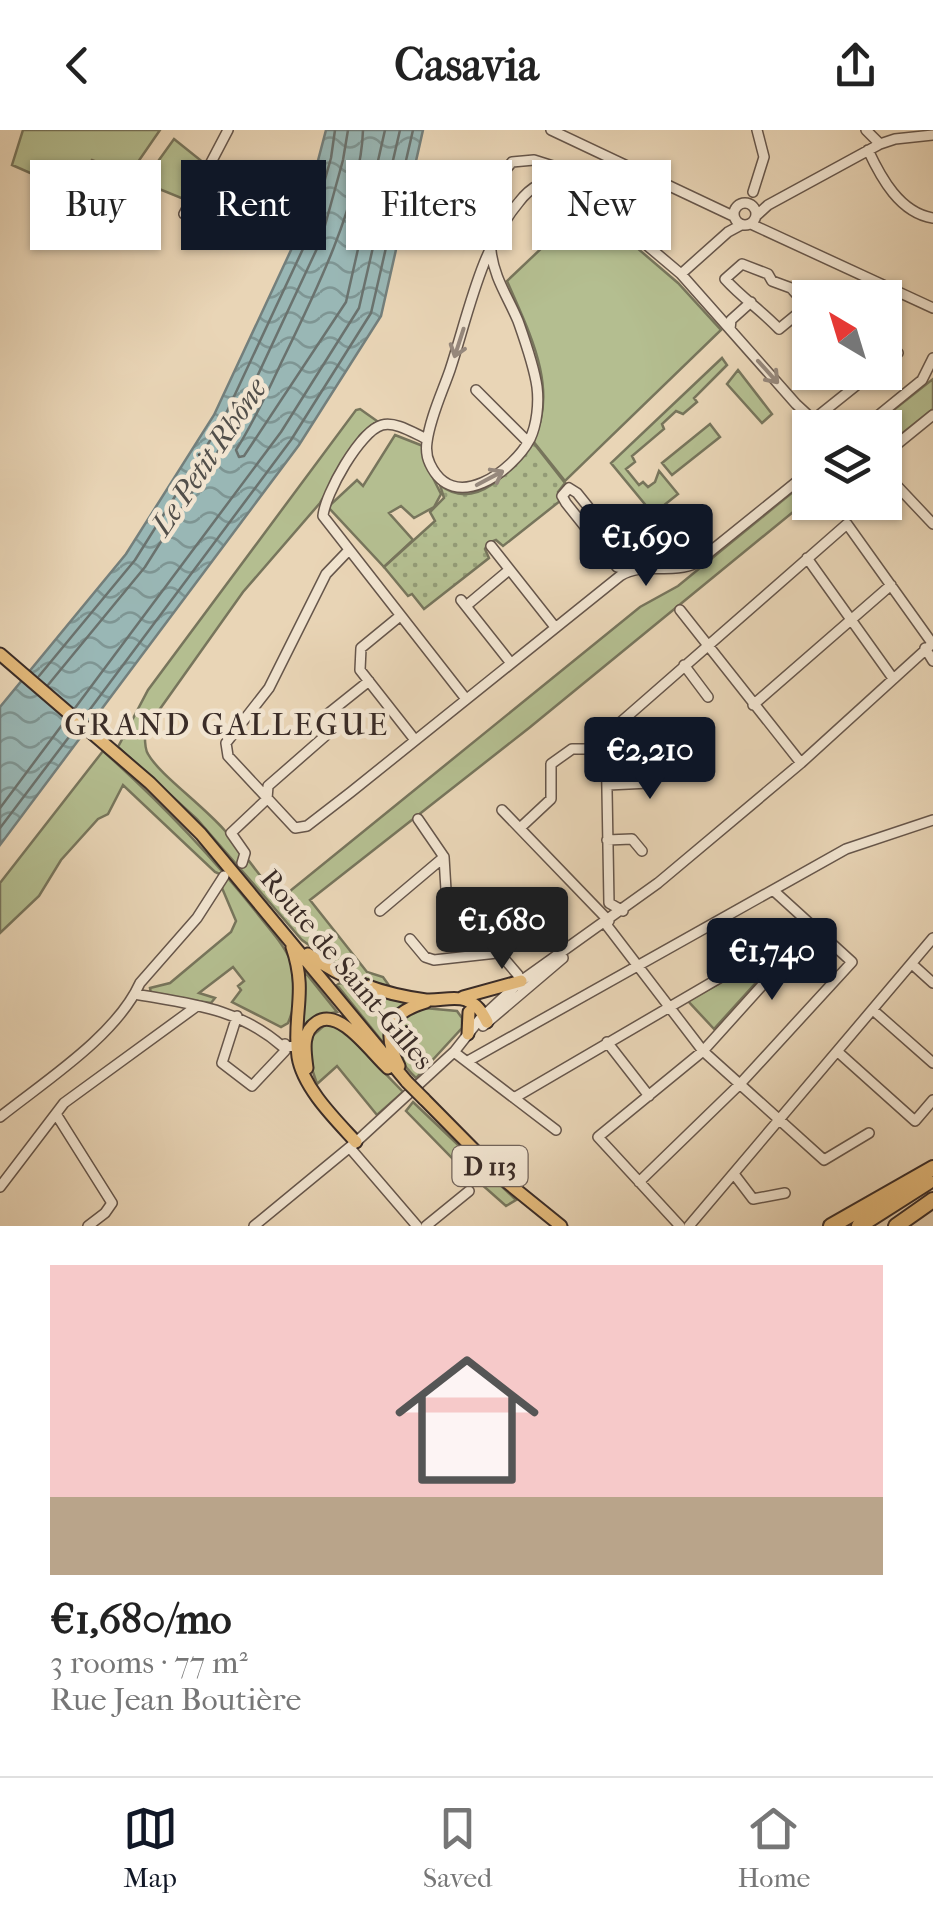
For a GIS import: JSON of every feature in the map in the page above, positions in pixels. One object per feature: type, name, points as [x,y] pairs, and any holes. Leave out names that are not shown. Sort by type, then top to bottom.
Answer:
[{"type":"highway","points":[[831,1226],[933,1168]]},
{"type":"highway","points":[[859,1226],[933,1178]]},
{"type":"highway","points":[[876,1226],[933,1190]]},
{"type":"highway","points":[[896,1226],[933,1200]]},
{"type":"main road","name":"Route de Saint-Gilles","points":[[0,654],[180,811],[288,936],[407,1089],[424,1100],[503,1179],[562,1226]]},
{"type":"main road","points":[[288,936],[347,979],[383,992],[430,1000],[516,987]]},
{"type":"main road","points":[[288,936],[301,977],[290,1042],[314,1090],[353,1145]]},
{"type":"main road","points":[[454,999],[480,1017],[468,1034]]},
{"type":"main road","points":[[407,1089],[389,1042],[389,1031],[404,1010],[430,1000]]},
{"type":"main road","points":[[290,1042],[316,1022],[336,1020],[407,1089]]},
{"type":"street","points":[[212,160],[228,130]]},
{"type":"street","points":[[551,130],[715,207],[746,214],[771,232],[933,308]]},
{"type":"street","points":[[746,214],[764,157],[757,130]]},
{"type":"street","points":[[866,130],[880,144]]},
{"type":"street","points":[[681,274],[746,214],[880,144],[895,138],[933,136]]},
{"type":"street","points":[[868,150],[881,180],[916,215],[933,218]]},
{"type":"street","points":[[491,251],[493,269],[518,322],[537,388],[537,420],[515,461],[499,475],[471,488],[456,487],[442,480],[430,466],[427,439],[491,251],[502,227],[532,189]]},
{"type":"street","points":[[652,250],[681,274],[804,410]]},
{"type":"street","points":[[742,264],[790,288],[807,306],[778,329],[751,302],[742,299],[726,279],[742,264]]},
{"type":"street","points":[[477,288],[500,285]]},
{"type":"street","points":[[730,329],[731,320],[751,302]]},
{"type":"street","points":[[885,410],[922,380],[933,358]]},
{"type":"street","points":[[476,390],[528,442]]},
{"type":"street","points":[[832,410],[854,390]]},
{"type":"street","points":[[902,440],[933,415]]},
{"type":"street","points":[[427,439],[394,425],[380,425],[364,438],[324,504],[324,516],[466,698]]},
{"type":"street","points":[[348,551],[326,574],[270,688],[226,743],[228,756],[295,828],[307,826],[628,570],[630,559],[577,493],[566,489],[562,496],[566,503],[617,567],[628,570],[682,570],[792,486]]},
{"type":"street","points":[[902,491],[933,524]]},
{"type":"street","points":[[609,903],[606,735],[847,524],[930,644],[933,661]]},
{"type":"street","points":[[491,546],[555,626]]},
{"type":"street","points":[[806,558],[892,678]]},
{"type":"street","points":[[509,570],[464,603],[510,662]]},
{"type":"street","points":[[753,705],[891,585]]},
{"type":"street","points":[[680,610],[801,763]]},
{"type":"street","points":[[400,616],[361,648],[360,670],[414,740]]},
{"type":"street","points":[[454,1052],[480,1017],[623,910],[801,763],[930,644]]},
{"type":"street","points":[[684,665],[708,697]]},
{"type":"street","points":[[242,863],[245,853],[231,834],[267,799],[268,786],[332,730],[324,716],[368,681]]},
{"type":"street","points":[[520,828],[551,799],[551,764],[572,749],[606,749]]},
{"type":"street","points":[[608,785],[649,783],[673,765]]},
{"type":"street","points":[[502,810],[598,909],[704,1051],[779,1121],[824,1160],[869,1133]]},
{"type":"street","points":[[418,819],[444,857],[446,890],[500,957],[516,987]]},
{"type":"street","points":[[468,1061],[846,849],[933,820]]},
{"type":"street","points":[[607,840],[632,839],[642,851]]},
{"type":"street","points":[[380,911],[444,857]]},
{"type":"street","points":[[0,1117],[103,1033],[212,898],[224,876]]},
{"type":"street","points":[[639,1182],[740,1084],[852,962],[774,891]]},
{"type":"street","points":[[609,903],[623,910]]},
{"type":"street","points":[[598,909],[609,903]]},
{"type":"street","points":[[514,1098],[786,939],[796,940],[814,928]]},
{"type":"street","points":[[689,1226],[933,938]]},
{"type":"street","points":[[410,940],[425,958],[434,960],[500,957]]},
{"type":"street","points":[[680,1226],[598,1137],[704,1051],[794,950],[796,940]]},
{"type":"street","points":[[912,964],[933,984]]},
{"type":"street","points":[[135,994],[237,1016],[290,1042],[252,1086],[222,1063],[237,1016]]},
{"type":"street","points":[[0,1188],[56,1114],[93,1080],[197,1006]]},
{"type":"street","points":[[873,1010],[933,1063]]},
{"type":"street","points":[[254,1226],[353,1145],[407,1089],[454,1052],[468,1034]]},
{"type":"street","points":[[607,1042],[648,1096]]},
{"type":"street","points":[[454,1052],[556,1130]]},
{"type":"street","points":[[838,1052],[915,1121],[933,1100]]},
{"type":"street","points":[[56,1114],[112,1203],[105,1214],[88,1226]]},
{"type":"street","points":[[353,1145],[417,1226]]},
{"type":"street","points":[[734,1174],[753,1200],[785,1192]]},
{"type":"street","points":[[426,1226],[469,1191]]},
{"type":"green space","points":[[23,130],[160,130],[139,160],[30,160],[30,173],[12,165]]},
{"type":"green space","points":[[174,139],[200,160],[181,160],[181,198],[161,190],[159,160]]},
{"type":"green space","points":[[540,250],[640,250],[678,283],[721,330],[565,481],[533,441],[543,401],[542,380],[532,339],[507,281]]},
{"type":"green space","points":[[722,358],[727,365],[694,398],[697,402],[683,414],[676,411],[662,424],[664,429],[632,456],[635,462],[626,469],[639,485],[643,482],[648,487],[659,471],[678,494],[653,514],[611,463]]},
{"type":"green space","points":[[738,370],[772,414],[762,423],[727,384]]},
{"type":"green space","points":[[933,379],[933,409],[902,434],[902,410],[894,410]]},
{"type":"green space","points":[[356,410],[377,421],[360,435],[320,503],[243,592],[145,730],[147,752],[157,766],[230,836],[242,863],[249,861],[279,900],[640,607],[678,586],[792,493],[792,513],[529,728],[310,900],[367,972],[383,977],[388,984],[381,986],[344,970],[302,940],[197,819],[118,747],[148,690]]},
{"type":"green space","points":[[710,424],[720,437],[672,475],[662,463]]},
{"type":"green space","points":[[395,435],[423,446],[425,462],[441,494],[434,507],[414,518],[401,506],[389,513],[413,540],[384,567],[328,507],[357,480],[363,486]]},
{"type":"green space","points":[[532,441],[565,483],[558,492],[560,501],[503,546],[496,540],[488,543],[485,549],[489,558],[424,609],[384,567],[435,521],[430,512],[444,498],[440,485],[453,492],[480,491],[504,475]]},
{"type":"green space","points":[[103,751],[202,849],[239,891],[281,944],[295,979],[295,1001],[288,1023],[281,1027],[232,1002],[244,981],[233,967],[199,993],[215,998],[211,1003],[151,994],[150,988],[170,983],[231,932],[236,921],[222,888],[226,877],[215,872],[123,785],[108,814],[98,819],[61,860],[39,896],[0,933],[0,883]]},
{"type":"green space","points":[[767,957],[773,964],[714,1029],[688,1001]]},
{"type":"green space","points":[[305,972],[337,1012],[303,1029]]},
{"type":"green space","points":[[337,985],[385,997],[416,1000],[401,1007],[385,1045]]},
{"type":"green space","points":[[424,1008],[457,1011],[462,1028],[416,1078],[400,1058],[394,1038],[402,1021]]},
{"type":"green space","points":[[327,1023],[340,1027],[403,1092],[377,1115],[337,1066],[317,1084],[311,1066],[310,1038]]},
{"type":"green space","points":[[413,1102],[516,1200],[506,1206],[453,1159],[406,1111]]},
{"type":"water","name":"Le Petit Rhône","points":[[326,130],[423,130],[416,160],[346,160],[346,250],[396,250],[381,316],[299,445],[0,845],[0,707],[126,554],[214,415],[291,250],[326,250],[326,160],[318,160]]},
{"type":"district","name":"GRAND GALLEGUE","points":[[227,724]]}]
